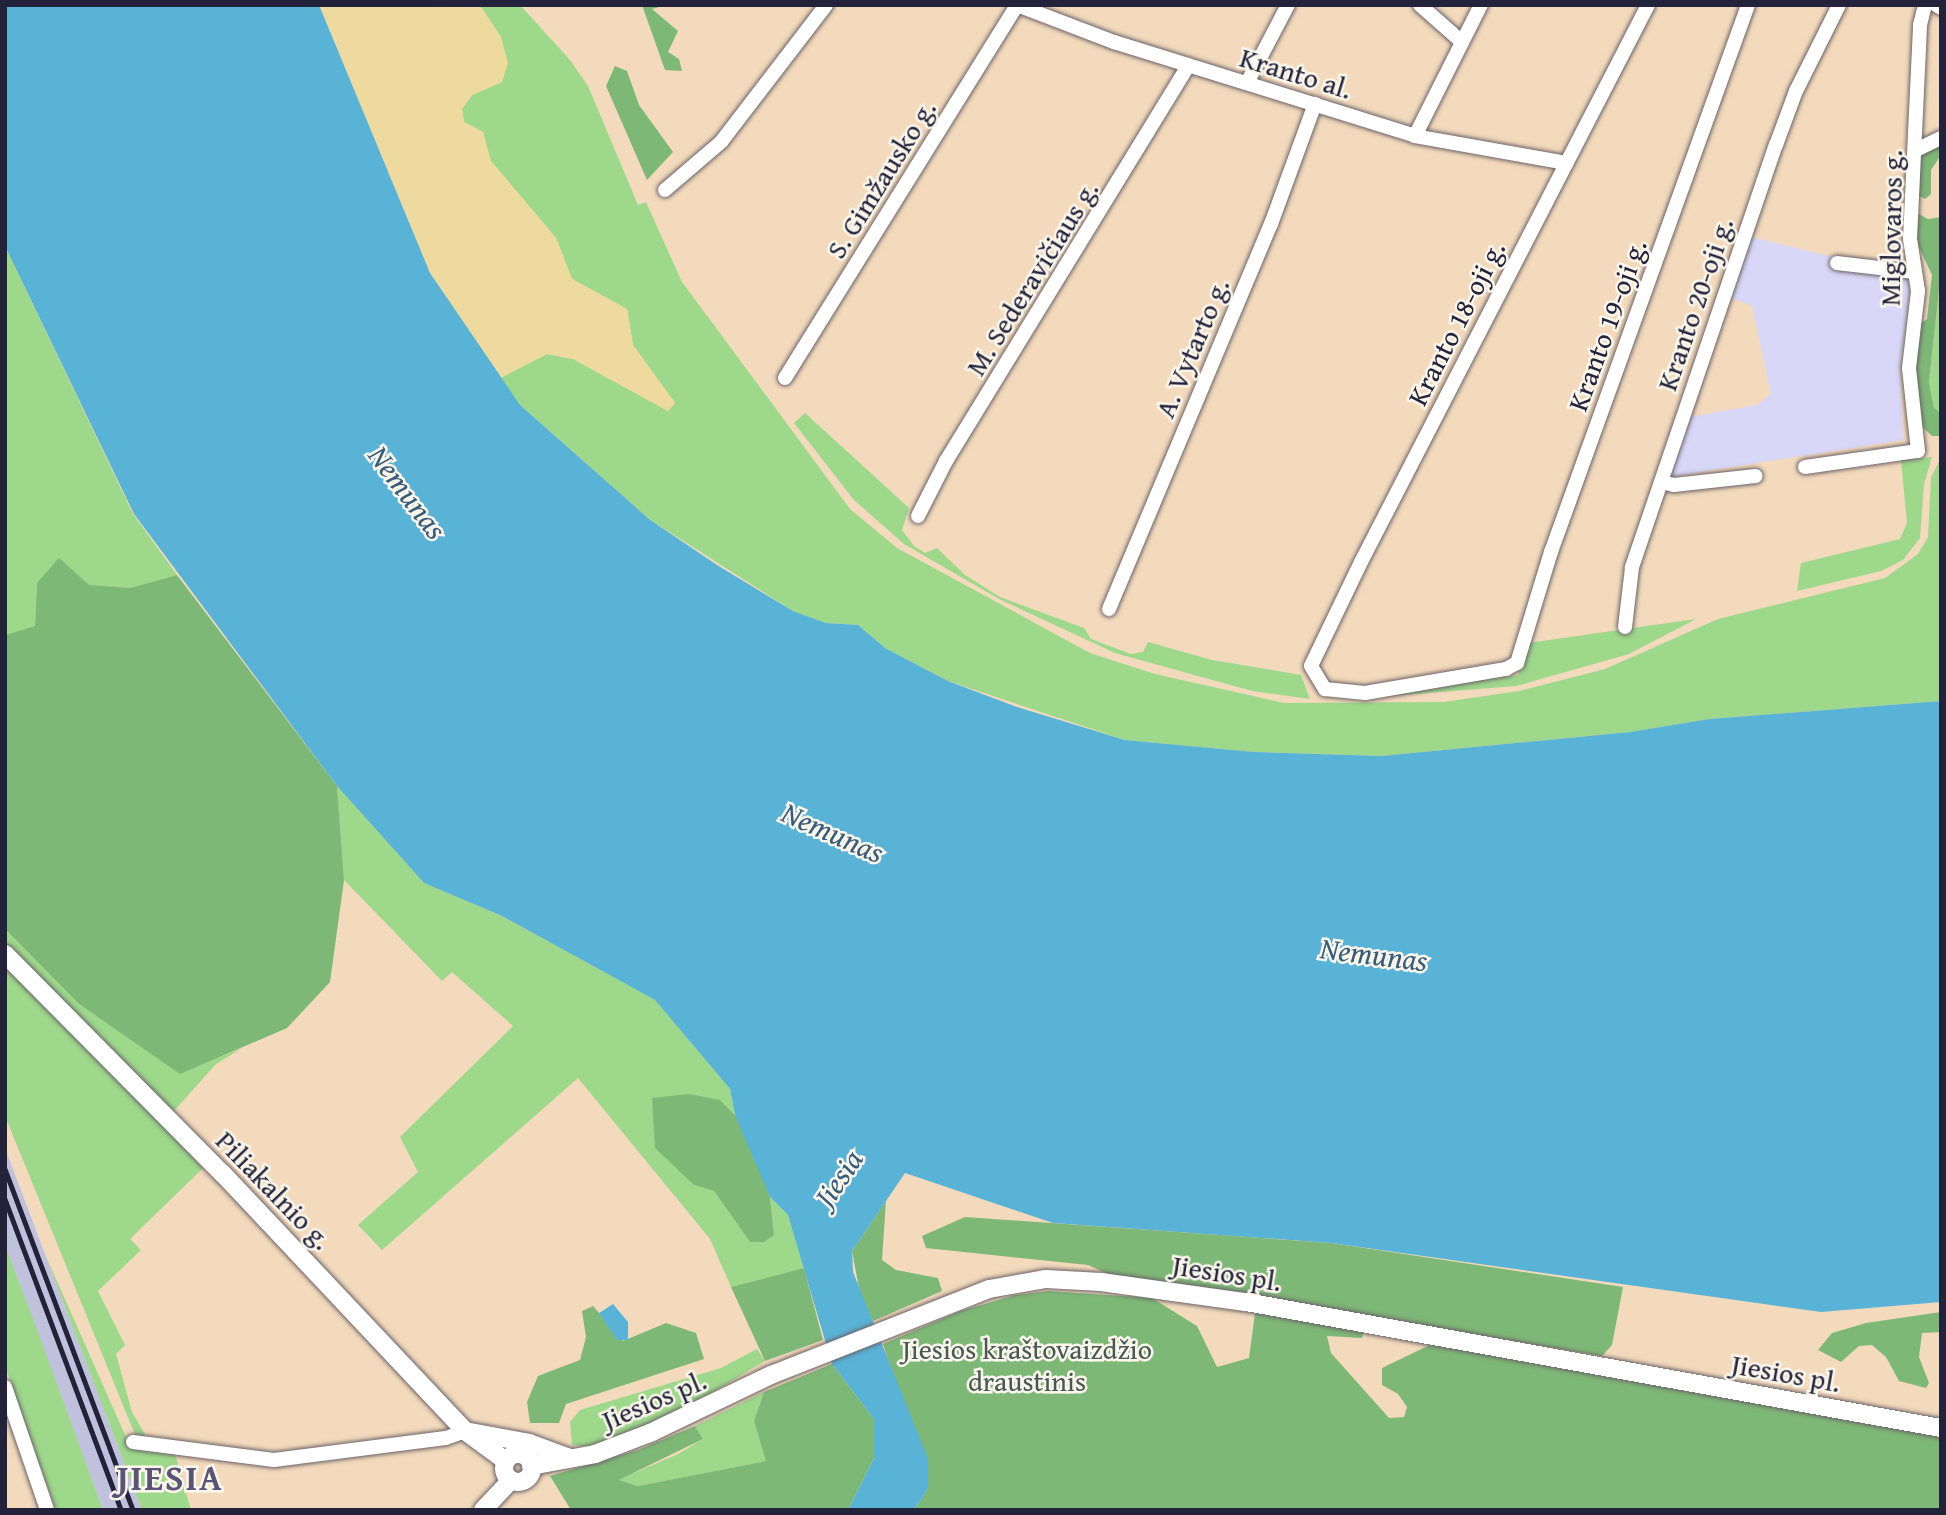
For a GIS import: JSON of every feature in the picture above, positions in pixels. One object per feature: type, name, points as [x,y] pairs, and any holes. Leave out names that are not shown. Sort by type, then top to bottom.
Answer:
[{"type":"main road","name":"Piliakalnio g.","points":[[5,954],[223,1174],[465,1431],[506,1461]]},
{"type":"main road","name":"Jiesios pl.","points":[[531,1466],[570,1458],[650,1433],[813,1358],[1018,1282],[1101,1282],[1327,1316],[1941,1428]]},
{"type":"main road","points":[[465,1431],[529,1443],[570,1458]]},
{"type":"main road","points":[[483,1510],[511,1480],[527,1478],[531,1466],[520,1454],[506,1461],[505,1473],[511,1480]]},
{"type":"street","points":[[665,190],[721,142],[826,5]]},
{"type":"street","name":"Kranto al.","points":[[1017,5],[1188,66],[1415,136],[1567,163]]},
{"type":"street","name":"S. Gimžausko g.","points":[[785,378],[1017,5]]},
{"type":"street","points":[[1420,5],[1462,42]]},
{"type":"street","points":[[1415,136],[1481,5]]},
{"type":"street","name":"Kranto 18-oji g.","points":[[1311,666],[1360,562],[1648,5]]},
{"type":"street","name":"Kranto 19-oji g.","points":[[1311,666],[1325,689],[1365,693],[1506,668],[1517,663],[1551,552],[1748,5]]},
{"type":"street","name":"Kranto 20-oji g.","points":[[1625,627],[1632,567],[1776,145],[1839,5]]},
{"type":"street","name":"Miglovaros g.","points":[[1805,467],[1918,451],[1909,368],[1918,291],[1910,239],[1920,25],[1925,5]]},
{"type":"street","points":[[1936,5],[1941,8]]},
{"type":"street","points":[[1247,83],[1285,7]]},
{"type":"street","name":"M. Sederavičiaus g.","points":[[918,516],[946,461],[1188,66]]},
{"type":"street","name":"A. Vytarto g.","points":[[1109,609],[1271,224],[1315,104]]},
{"type":"street","points":[[1916,150],[1941,138]]},
{"type":"street","points":[[1837,263],[1914,272]]},
{"type":"street","points":[[1661,482],[1674,485],[1756,476]]},
{"type":"street","points":[[5,1387],[47,1510]]},
{"type":"street","points":[[133,1443],[274,1460],[465,1431]]},
{"type":"shaded area","points":[[1751,237],[1911,276],[1900,371],[1903,440],[1668,477],[1688,417],[1757,405],[1771,394],[1752,306],[1729,297]]},
{"type":"shaded area","points":[[5,1148],[142,1510],[103,1510],[5,1245]]},
{"type":"green space","points":[[479,5],[520,5],[570,60],[588,86],[638,205],[646,202],[682,282],[850,509],[897,548],[1090,653],[1155,674],[1284,703],[1444,702],[1519,691],[1605,669],[1718,619],[1885,578],[1918,554],[1928,537],[1931,477],[1941,458],[1941,701],[1709,719],[1630,732],[1381,756],[1254,752],[1125,740],[948,681],[885,648],[858,625],[826,623],[793,611],[649,519],[520,405],[500,378],[547,354],[573,359],[668,411],[675,403],[633,345],[627,309],[572,279],[556,238],[490,160],[483,132],[464,122],[462,109],[472,95],[502,82],[501,37]]},
{"type":"green space","points":[[642,5],[667,5],[652,9],[678,31],[668,52],[679,59],[682,71],[665,70]]},
{"type":"green space","points":[[615,66],[627,71],[639,105],[673,152],[647,180],[606,86]]},
{"type":"green space","points":[[1941,140],[1941,155],[1931,170],[1931,194],[1925,199],[1919,196],[1921,156]]},
{"type":"green space","points":[[1919,214],[1928,219],[1941,217],[1941,272],[1929,382],[1934,408],[1941,413],[1941,436],[1932,436],[1921,426],[1913,381],[1920,324],[1927,319],[1932,275],[1916,241]]},
{"type":"green space","points":[[5,246],[133,514],[177,575],[130,588],[37,583],[35,626],[5,635]]},
{"type":"green space","points":[[1941,272],[1941,413],[1934,408],[1929,382]]},
{"type":"green space","points":[[805,413],[909,508],[902,530],[914,546],[925,553],[937,548],[965,575],[1000,597],[1084,628],[1091,639],[1131,654],[1143,652],[1148,642],[1212,660],[1301,675],[1310,699],[1252,691],[1115,653],[999,599],[904,544],[854,500],[794,423]]},
{"type":"green space","points":[[1932,457],[1924,484],[1920,538],[1903,560],[1881,571],[1797,591],[1801,563],[1900,539],[1907,523],[1901,460]]},
{"type":"green space","points":[[59,558],[89,585],[130,588],[177,575],[337,786],[344,880],[330,982],[287,1028],[180,1074],[79,1004],[5,929],[5,635],[35,626],[37,583]]},
{"type":"green space","points":[[1696,619],[1629,654],[1516,686],[1353,699],[1518,675],[1528,643]]},
{"type":"green space","points":[[337,786],[424,883],[502,916],[655,1000],[730,1089],[735,1115],[720,1100],[694,1185],[714,1191],[750,1242],[774,1235],[770,1197],[788,1215],[804,1268],[731,1287],[710,1239],[578,1078],[382,1250],[358,1225],[418,1172],[400,1137],[513,1026],[452,972],[442,981],[344,880]]},
{"type":"green space","points":[[5,929],[79,1004],[180,1073],[242,1048],[216,1064],[173,1112],[25,964],[5,942]]},
{"type":"green space","points":[[5,964],[203,1168],[130,1239],[141,1250],[98,1291],[125,1345],[116,1354],[132,1412],[149,1441],[136,1437],[5,1116]]},
{"type":"green space","points":[[689,1094],[720,1100],[735,1115],[755,1152],[770,1197],[774,1235],[764,1242],[750,1242],[714,1191],[694,1185],[655,1148],[652,1098]]},
{"type":"green space","points":[[886,1201],[882,1260],[896,1270],[938,1278],[942,1291],[873,1321],[861,1299],[852,1251]]},
{"type":"green space","points":[[965,1217],[1331,1243],[1623,1287],[1612,1345],[1602,1356],[1106,1273],[1088,1265],[926,1248],[922,1236]]},
{"type":"green space","points":[[5,1245],[103,1510],[56,1510],[5,1366]]},
{"type":"green space","points":[[45,1254],[129,1444],[175,1454],[191,1510],[142,1510]]},
{"type":"green space","points":[[804,1268],[823,1340],[765,1361],[731,1287]]},
{"type":"green space","name":"Jiesios kraštovaizdžio draustinis","points":[[1048,1291],[1152,1298],[1197,1326],[1217,1367],[1249,1358],[1255,1313],[1364,1329],[1362,1338],[1327,1336],[1331,1353],[1389,1418],[1404,1417],[1407,1407],[1398,1394],[1382,1385],[1382,1368],[1436,1342],[1941,1437],[1941,1510],[914,1510],[928,1489],[883,1344],[961,1311],[1015,1295]]},
{"type":"green space","points":[[593,1306],[623,1341],[666,1323],[696,1333],[704,1359],[566,1404],[559,1423],[530,1423],[527,1402],[538,1376],[580,1360],[586,1337],[582,1311]]},
{"type":"green space","points":[[1941,1312],[1941,1332],[1922,1333],[1919,1357],[1929,1383],[1926,1388],[1899,1381],[1886,1357],[1872,1345],[1859,1346],[1841,1362],[1818,1350],[1832,1333],[1866,1323]]},
{"type":"green space","points":[[757,1349],[765,1361],[711,1393],[639,1430],[591,1447],[572,1445],[570,1422],[580,1410],[721,1368]]},
{"type":"green space","points":[[832,1364],[874,1419],[874,1458],[848,1510],[571,1510],[550,1476],[638,1450],[695,1426],[703,1439],[619,1480],[638,1486],[766,1461],[754,1421],[764,1392]]},
{"type":"green space","points":[[764,1392],[754,1421],[767,1461],[638,1486],[618,1480],[678,1454],[703,1439],[695,1426]]},
{"type":"sand","points":[[319,5],[482,8],[501,37],[508,63],[502,82],[472,95],[462,108],[464,122],[483,132],[491,161],[556,238],[572,279],[627,309],[633,345],[675,403],[668,411],[573,359],[547,354],[500,378],[430,273]]},
{"type":"water","points":[[5,5],[319,5],[430,273],[520,405],[649,519],[717,565],[793,611],[826,623],[858,625],[885,648],[948,681],[1017,707],[1125,740],[1254,752],[1381,756],[1630,732],[1709,719],[1941,701],[1941,1302],[1821,1312],[1331,1243],[1053,1223],[905,1173],[852,1251],[853,1272],[928,1459],[928,1489],[914,1510],[848,1510],[874,1458],[874,1419],[832,1364],[788,1215],[770,1197],[735,1115],[730,1089],[655,1000],[502,916],[424,883],[337,786],[134,514],[5,246]]},
{"type":"water","points":[[613,1304],[628,1322],[628,1340],[617,1340],[599,1313]]},
{"type":"railway","points":[[5,1169],[133,1510]]},
{"type":"railway","points":[[5,1199],[121,1510]]},
{"type":"district","name":"JIESIA","points":[[170,1478]]},
{"type":"water label","name":"Nemunas","points":[[408,492]]},
{"type":"water label","name":"Nemunas","points":[[833,832]]},
{"type":"water label","name":"Nemunas","points":[[1374,954]]},
{"type":"water label","name":"Jiesia","points":[[838,1178]]}]
